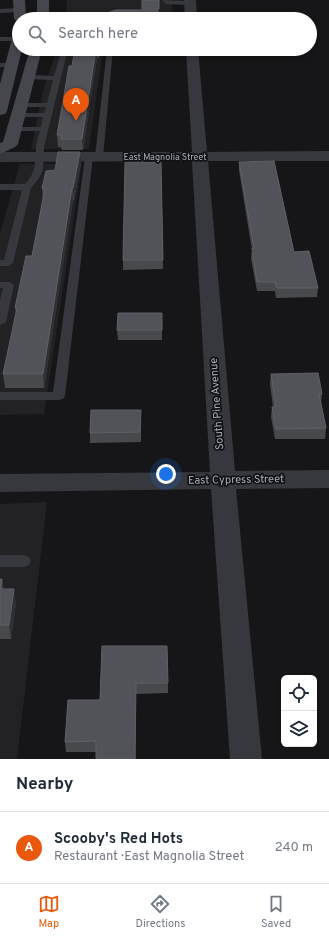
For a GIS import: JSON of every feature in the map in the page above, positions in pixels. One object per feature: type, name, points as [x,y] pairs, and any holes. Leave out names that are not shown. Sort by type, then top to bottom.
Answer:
[{"type":"main road","points":[[43,0],[43,12]]},
{"type":"main road","points":[[1,103],[5,71],[12,54]]},
{"type":"main road","points":[[0,149],[10,144],[18,110],[34,56]]},
{"type":"street","points":[[190,2],[191,12]]},
{"type":"street","name":"South Pine Avenue","points":[[192,56],[223,481],[246,759]]},
{"type":"street","name":"East Magnolia Street","points":[[0,157],[329,156]]},
{"type":"street","name":"East Cypress Street","points":[[0,485],[329,479]]},
{"type":"lane","points":[[165,0],[166,2],[190,2]]},
{"type":"lane","points":[[0,11],[20,10]]},
{"type":"lane","points":[[0,39],[12,38]]},
{"type":"lane","points":[[0,263],[8,263],[27,187],[37,179],[41,157],[40,147],[63,56]]},
{"type":"lane","points":[[0,396],[59,396],[109,56]]},
{"type":"lane","points":[[28,77],[57,78]]},
{"type":"lane","points":[[18,110],[50,105]]},
{"type":"lane","points":[[18,110],[48,115]]},
{"type":"lane","points":[[13,129],[44,129]]},
{"type":"lane","points":[[0,187],[27,187]]},
{"type":"lane","points":[[0,285],[9,285],[0,322]]},
{"type":"lane","points":[[0,561],[24,561]]},
{"type":"shaded area","points":[[67,0],[172,0],[173,12],[66,12]]},
{"type":"shaded area","points":[[55,56],[102,56],[89,149],[31,149],[43,91]]},
{"type":"shaded area","points":[[82,163],[44,414],[0,415],[0,234],[20,164]]},
{"type":"shaded area","points":[[47,502],[17,759],[0,759],[0,504]]},
{"type":"building","points":[[142,0],[159,0],[159,9],[142,9]]},
{"type":"building","points":[[116,10],[158,10],[158,12],[110,12]]},
{"type":"building","points":[[74,56],[95,56],[82,139],[61,139],[61,135],[57,135],[69,66],[72,66]]},
{"type":"building","points":[[58,152],[80,152],[72,188],[43,374],[3,374],[26,256],[32,256],[45,188],[42,188],[46,171],[55,170]]},
{"type":"building","points":[[274,161],[294,252],[309,251],[318,288],[277,288],[275,282],[257,282],[252,248],[254,248],[239,162]]},
{"type":"building","points":[[125,162],[161,162],[163,260],[123,260]]},
{"type":"building","points":[[118,313],[162,313],[162,330],[117,330]]},
{"type":"building","points":[[318,373],[322,394],[319,394],[326,428],[276,429],[272,407],[276,407],[271,374]]},
{"type":"building","points":[[91,410],[141,410],[140,432],[90,433]]},
{"type":"building","points":[[0,579],[2,579],[1,589],[14,589],[9,625],[0,625]]},
{"type":"building","points":[[102,646],[167,646],[168,683],[136,683],[135,759],[96,759],[96,741],[65,742],[68,700],[100,700]]},
{"type":"place","name":"Scooby's Red Hots","points":[[76,121]]}]
